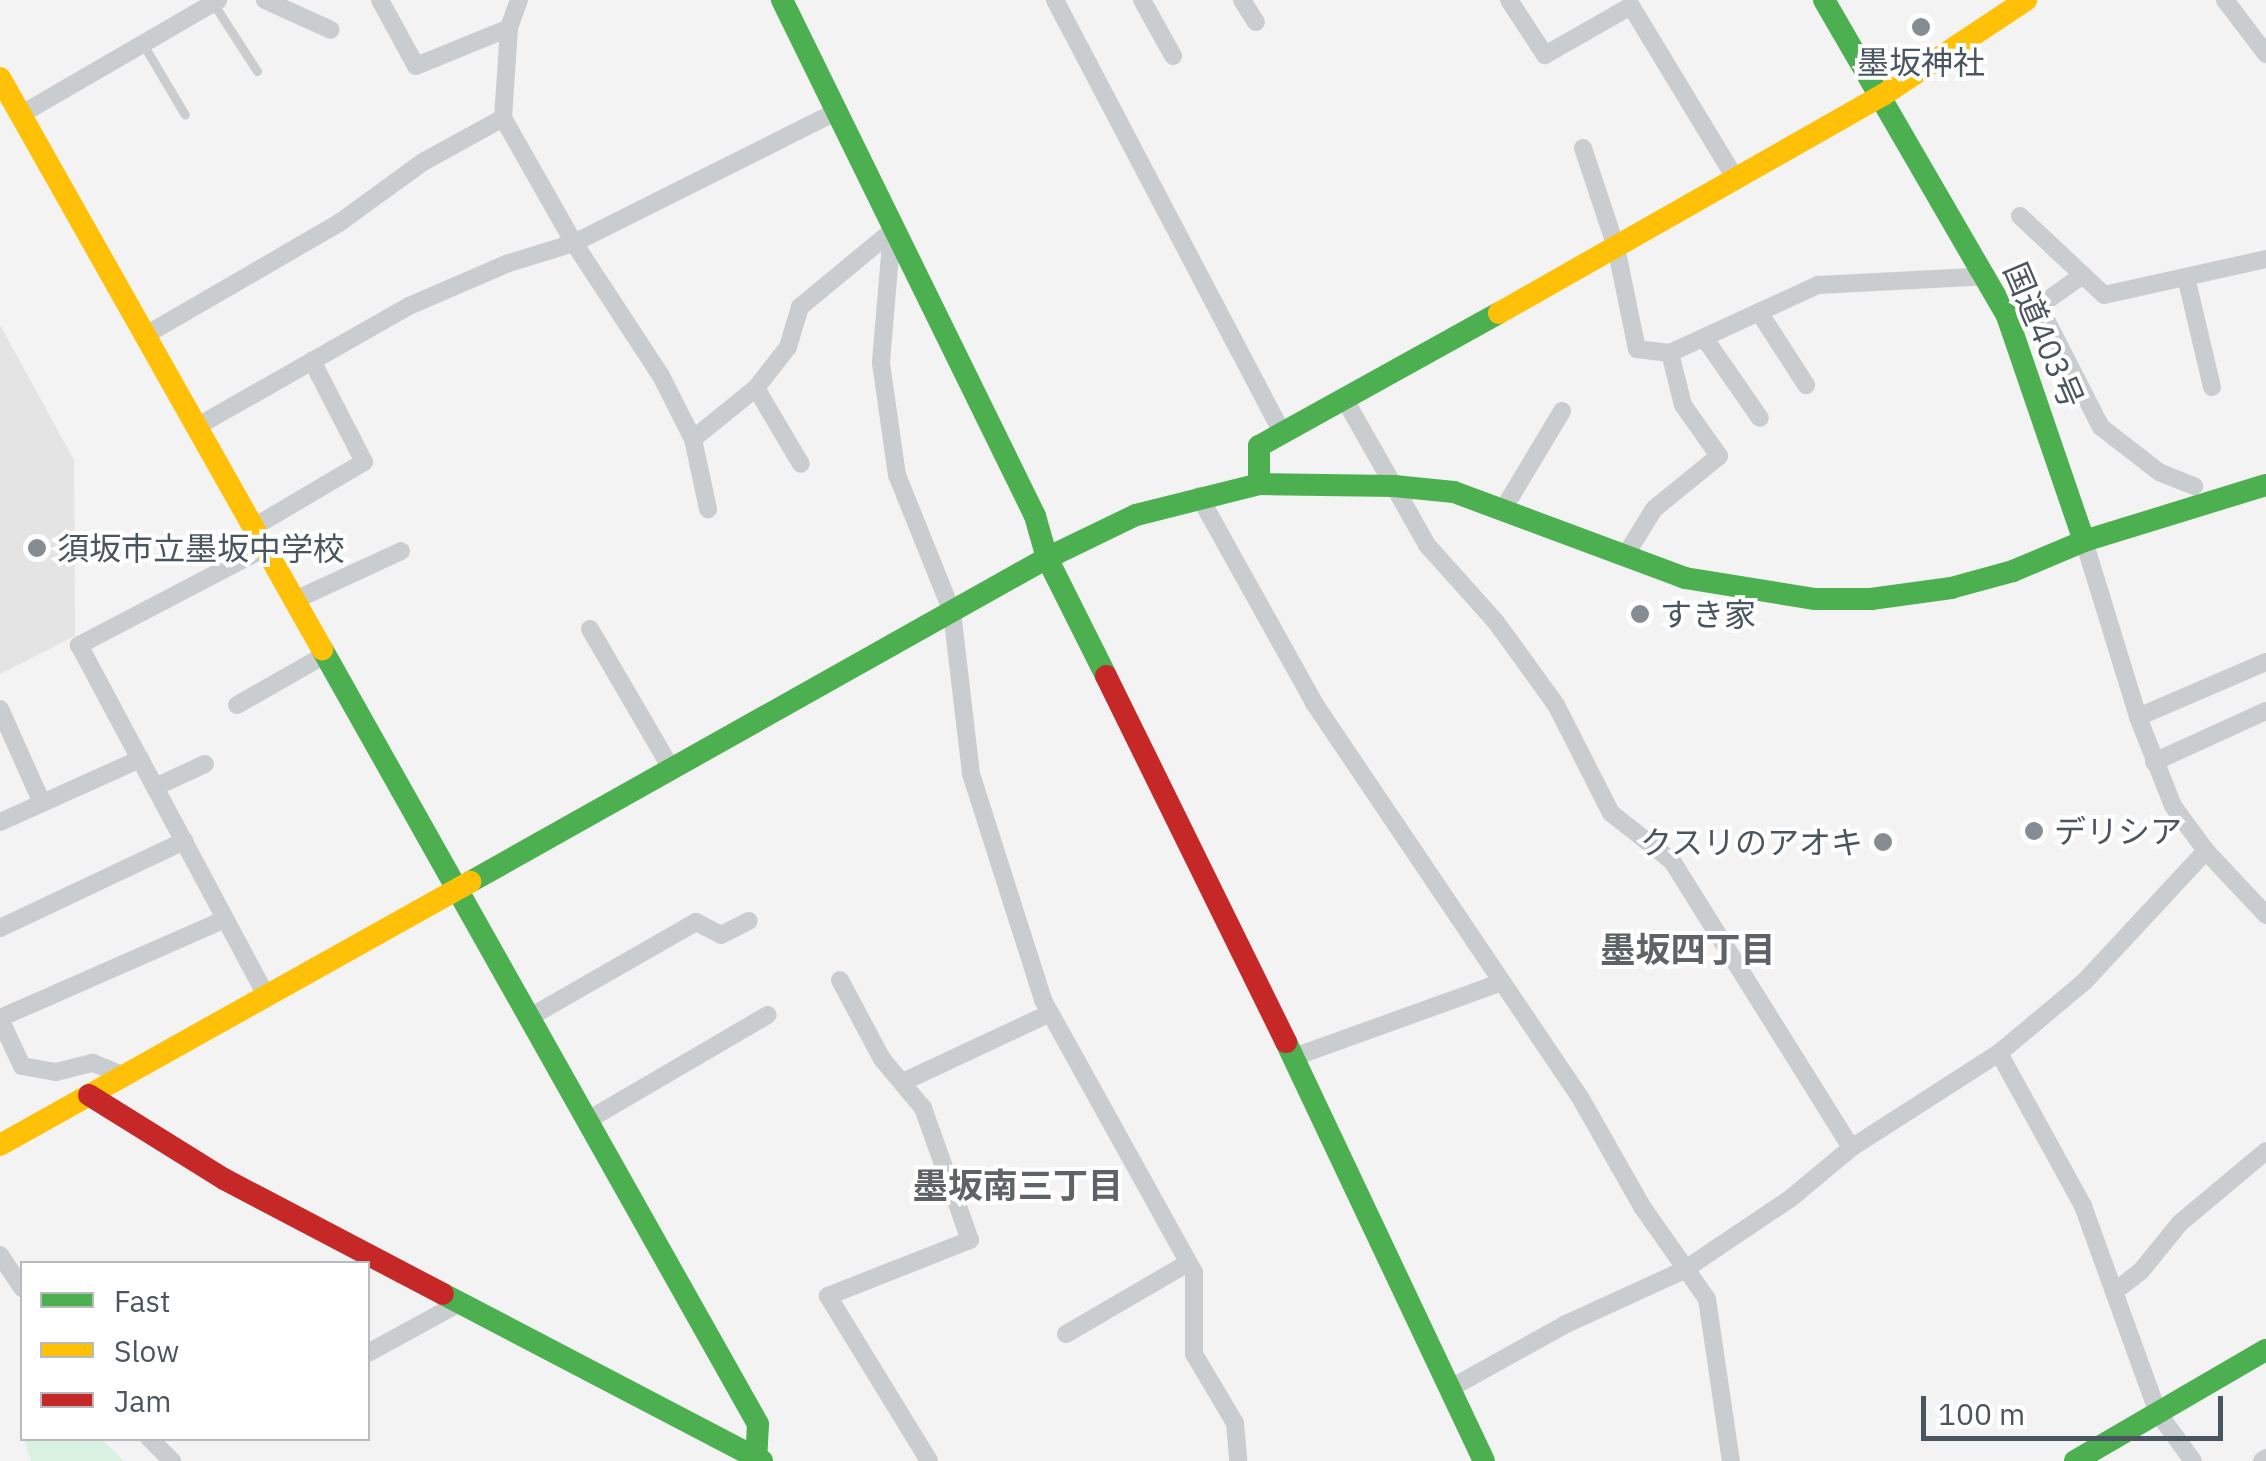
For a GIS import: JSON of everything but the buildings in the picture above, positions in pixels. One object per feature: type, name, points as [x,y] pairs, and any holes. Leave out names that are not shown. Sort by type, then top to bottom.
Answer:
[{"type":"main road","points":[[782,0],[1034,516],[1047,558],[1294,1057],[1484,1461]]},
{"type":"main road","name":"国道403号","points":[[1824,0],[1883,95],[2007,316],[2084,542]]},
{"type":"main road","points":[[1259,484],[1260,446],[1281,431],[1883,95],[2026,0]]},
{"type":"main road","points":[[0,78],[758,1424],[759,1460],[224,1179],[89,1096]]},
{"type":"main road","points":[[0,1145],[1047,558],[1136,515],[1199,496],[1259,484],[1394,486],[1454,492],[1685,578],[1752,592],[1815,599],[1871,598],[1950,588],[2013,571],[2084,542],[2266,485]]},
{"type":"main road","points":[[2074,1461],[2266,1350]]},
{"type":"street","points":[[265,0],[331,30]]},
{"type":"street","points":[[380,0],[416,66],[510,28]]},
{"type":"street","points":[[519,0],[510,28],[502,118],[574,243],[661,376],[693,439],[708,509]]},
{"type":"street","points":[[1142,0],[1173,56]]},
{"type":"street","points":[[1242,0],[1256,22]]},
{"type":"street","points":[[1509,0],[1545,54],[1631,6],[1735,178]]},
{"type":"street","points":[[2225,0],[2266,54]]},
{"type":"street","points":[[20,115],[215,1]]},
{"type":"street","points":[[1058,1],[1281,431]]},
{"type":"street","points":[[196,428],[409,306],[506,264],[574,243],[836,112]]},
{"type":"street","points":[[144,336],[339,224],[423,162],[502,118]]},
{"type":"street","points":[[1583,148],[1616,247],[1636,349],[1670,353],[1818,285],[1987,276]]},
{"type":"street","points":[[2020,216],[2104,295],[2266,259]]},
{"type":"street","points":[[693,439],[756,388],[788,346],[800,307],[892,231]]},
{"type":"street","points":[[892,231],[881,363],[898,475],[952,612],[971,774],[1050,1013],[1194,1272],[1194,1354],[1235,1423],[1238,1461]]},
{"type":"street","points":[[2007,316],[2039,306],[2083,275]]},
{"type":"street","points":[[2186,276],[2212,386]]},
{"type":"street","points":[[2039,306],[2101,427],[2160,472],[2194,486]]},
{"type":"street","points":[[1759,312],[1806,385]]},
{"type":"street","points":[[1705,339],[1760,418]]},
{"type":"street","points":[[1625,556],[1654,509],[1718,456],[1682,405],[1670,353]]},
{"type":"street","points":[[266,994],[79,645],[258,539],[364,462],[312,361]]},
{"type":"street","points":[[756,388],[801,464]]},
{"type":"street","points":[[1344,398],[1426,545],[1496,622],[1556,705],[1611,814],[1672,861],[1851,1148]]},
{"type":"street","points":[[1504,508],[1562,411]]},
{"type":"street","points":[[1199,496],[1314,703],[1582,1100],[1684,1270],[1707,1299],[1731,1461]]},
{"type":"street","points":[[2084,542],[2138,717],[2173,806],[2206,852],[2266,915]]},
{"type":"street","points":[[293,601],[400,551]]},
{"type":"street","points":[[590,629],[672,770]]},
{"type":"street","points":[[236,705],[323,656]]},
{"type":"street","points":[[2138,717],[2266,662]]},
{"type":"street","points":[[0,709],[8,749],[42,804]]},
{"type":"street","points":[[2154,762],[2266,711]]},
{"type":"street","points":[[0,822],[140,759]]},
{"type":"street","points":[[155,788],[204,764]]},
{"type":"street","points":[[0,928],[184,841]]},
{"type":"street","points":[[1451,1388],[1564,1325],[1684,1270],[1790,1198],[1851,1148],[1999,1054],[2085,981],[2206,852]]},
{"type":"street","points":[[123,1074],[93,1064],[56,1072],[22,1066],[0,1019],[225,918]]},
{"type":"street","points":[[530,1017],[696,922],[722,935],[749,920]]},
{"type":"street","points":[[840,980],[882,1059],[923,1108],[970,1240],[828,1296],[929,1461]]},
{"type":"street","points":[[1294,1057],[1502,982]]},
{"type":"street","points":[[903,1082],[1050,1013]]},
{"type":"street","points":[[588,1120],[768,1015]]},
{"type":"street","points":[[1999,1054],[2082,1206],[2158,1413],[2193,1461]]},
{"type":"street","points":[[2114,1292],[2141,1271],[2180,1222],[2266,1151]]},
{"type":"street","points":[[0,1256],[20,1285]]},
{"type":"street","points":[[1066,1334],[1188,1262]]},
{"type":"street","points":[[370,1353],[461,1302]]},
{"type":"street","points":[[152,1441],[172,1461]]},
{"type":"lane","points":[[215,1],[257,72]]},
{"type":"lane","points":[[143,44],[185,115]]},
{"type":"shaded area","name":"須坂市立墨坂中学校","points":[[0,325],[74,460],[75,636],[0,674]]},
{"type":"green space","points":[[25,1441],[104,1441],[124,1461],[31,1461]]},
{"type":"traffic: fast","points":[[782,0],[1035,516],[1047,558],[1106,676]]},
{"type":"traffic: fast","points":[[1824,0],[2007,316],[2084,541],[2266,485]]},
{"type":"traffic: fast","points":[[470,882],[1047,558],[1136,515],[1259,484],[1259,446],[1499,313]]},
{"type":"traffic: fast","points":[[1259,484],[1394,486],[1454,492],[1685,578],[1815,599],[1871,599],[1951,588],[2013,571],[2084,541]]},
{"type":"traffic: fast","points":[[322,649],[758,1424],[756,1461]]},
{"type":"traffic: fast","points":[[1286,1042],[1484,1461]]},
{"type":"traffic: fast","points":[[443,1294],[762,1461]]},
{"type":"traffic: fast","points":[[2075,1461],[2266,1350]]},
{"type":"traffic: slow","points":[[1499,313],[1883,95],[2026,0]]},
{"type":"traffic: slow","points":[[0,78],[322,649]]},
{"type":"traffic: slow","points":[[0,1145],[470,882]]},
{"type":"traffic: jam","points":[[1106,676],[1286,1042]]},
{"type":"traffic: jam","points":[[89,1095],[224,1179],[443,1294]]},
{"type":"place","name":"墨坂神社","points":[[1921,27]]},
{"type":"place","name":"須坂市立墨坂中学校","points":[[37,548]]},
{"type":"place","name":"すき家","points":[[1640,614]]},
{"type":"place","name":"デリシア","points":[[2034,831]]},
{"type":"place","name":"クスリのアオキ","points":[[1883,842]]},
{"type":"district","name":"墨坂四丁目","points":[[1688,949]]},
{"type":"district","name":"墨坂南三丁目","points":[[1018,1185]]}]
